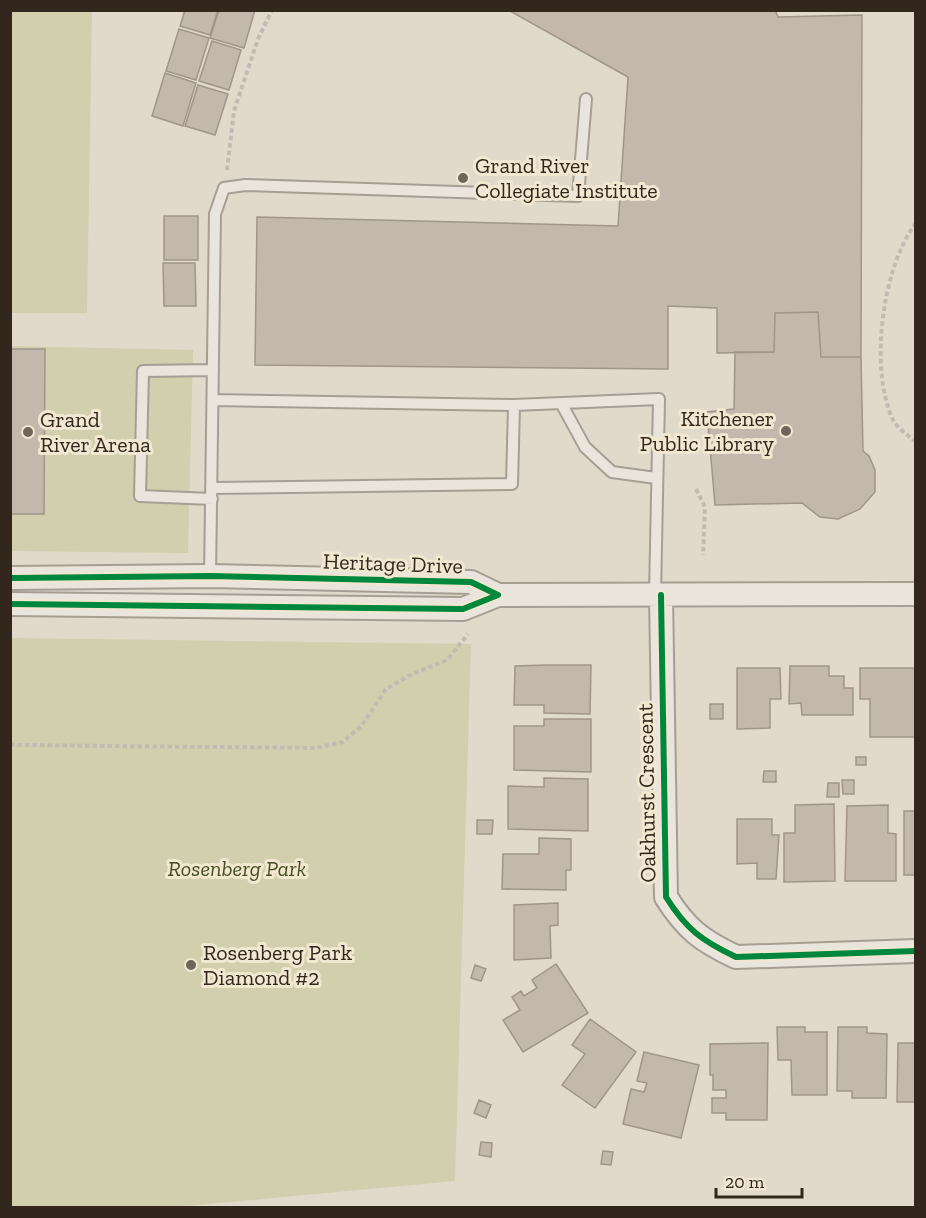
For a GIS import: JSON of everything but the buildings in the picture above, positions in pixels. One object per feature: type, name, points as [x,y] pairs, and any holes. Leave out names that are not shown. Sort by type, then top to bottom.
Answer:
[{"type":"street","name":"Heritage Drive","points":[[10,578],[210,576],[471,582],[498,595]]},
{"type":"street","points":[[210,576],[212,606]]},
{"type":"street","name":"Heritage Drive","points":[[10,604],[463,609],[498,595],[915,594]]},
{"type":"street","name":"Oakhurst Crescent","points":[[658,595],[666,897],[682,922],[710,945],[736,957],[915,951]]},
{"type":"lane","points":[[210,576],[215,214],[224,188],[245,185],[578,196],[586,99]]},
{"type":"lane","points":[[212,500],[140,496],[143,370],[213,370]]},
{"type":"lane","points":[[213,400],[514,405],[659,399],[656,478],[658,595]]},
{"type":"lane","points":[[561,403],[585,447],[612,472],[656,478]]},
{"type":"lane","points":[[211,488],[512,484],[514,405]]},
{"type":"path","points":[[224,188],[234,111],[258,39],[272,10]]},
{"type":"path","points":[[915,223],[888,281],[881,353],[885,393],[893,422],[915,442]]},
{"type":"path","points":[[696,489],[705,507],[703,555]]},
{"type":"path","points":[[10,745],[316,748],[343,742],[362,725],[386,688],[412,674],[447,660],[468,633]]},
{"type":"green space","points":[[11,10],[92,11],[87,313],[11,313]]},
{"type":"green space","points":[[11,346],[193,350],[188,553],[11,551]]},
{"type":"green space","name":"Rosenberg Park","points":[[11,638],[471,644],[455,1181],[177,1207],[11,1207]]},
{"type":"cycle path","points":[[10,578],[210,576],[471,582],[498,595]]},
{"type":"cycle path","points":[[10,604],[463,609],[498,595]]},
{"type":"cycle path","points":[[661,595],[666,897],[673,908],[696,933],[736,957],[916,951]]},
{"type":"place","name":"Grand River Collegiate Institute","points":[[463,178]]},
{"type":"place","name":"Kitchener Public Library","points":[[786,431]]},
{"type":"place","name":"Grand River Arena","points":[[28,432]]},
{"type":"place","name":"Rosenberg Park Diamond #2","points":[[191,965]]}]
